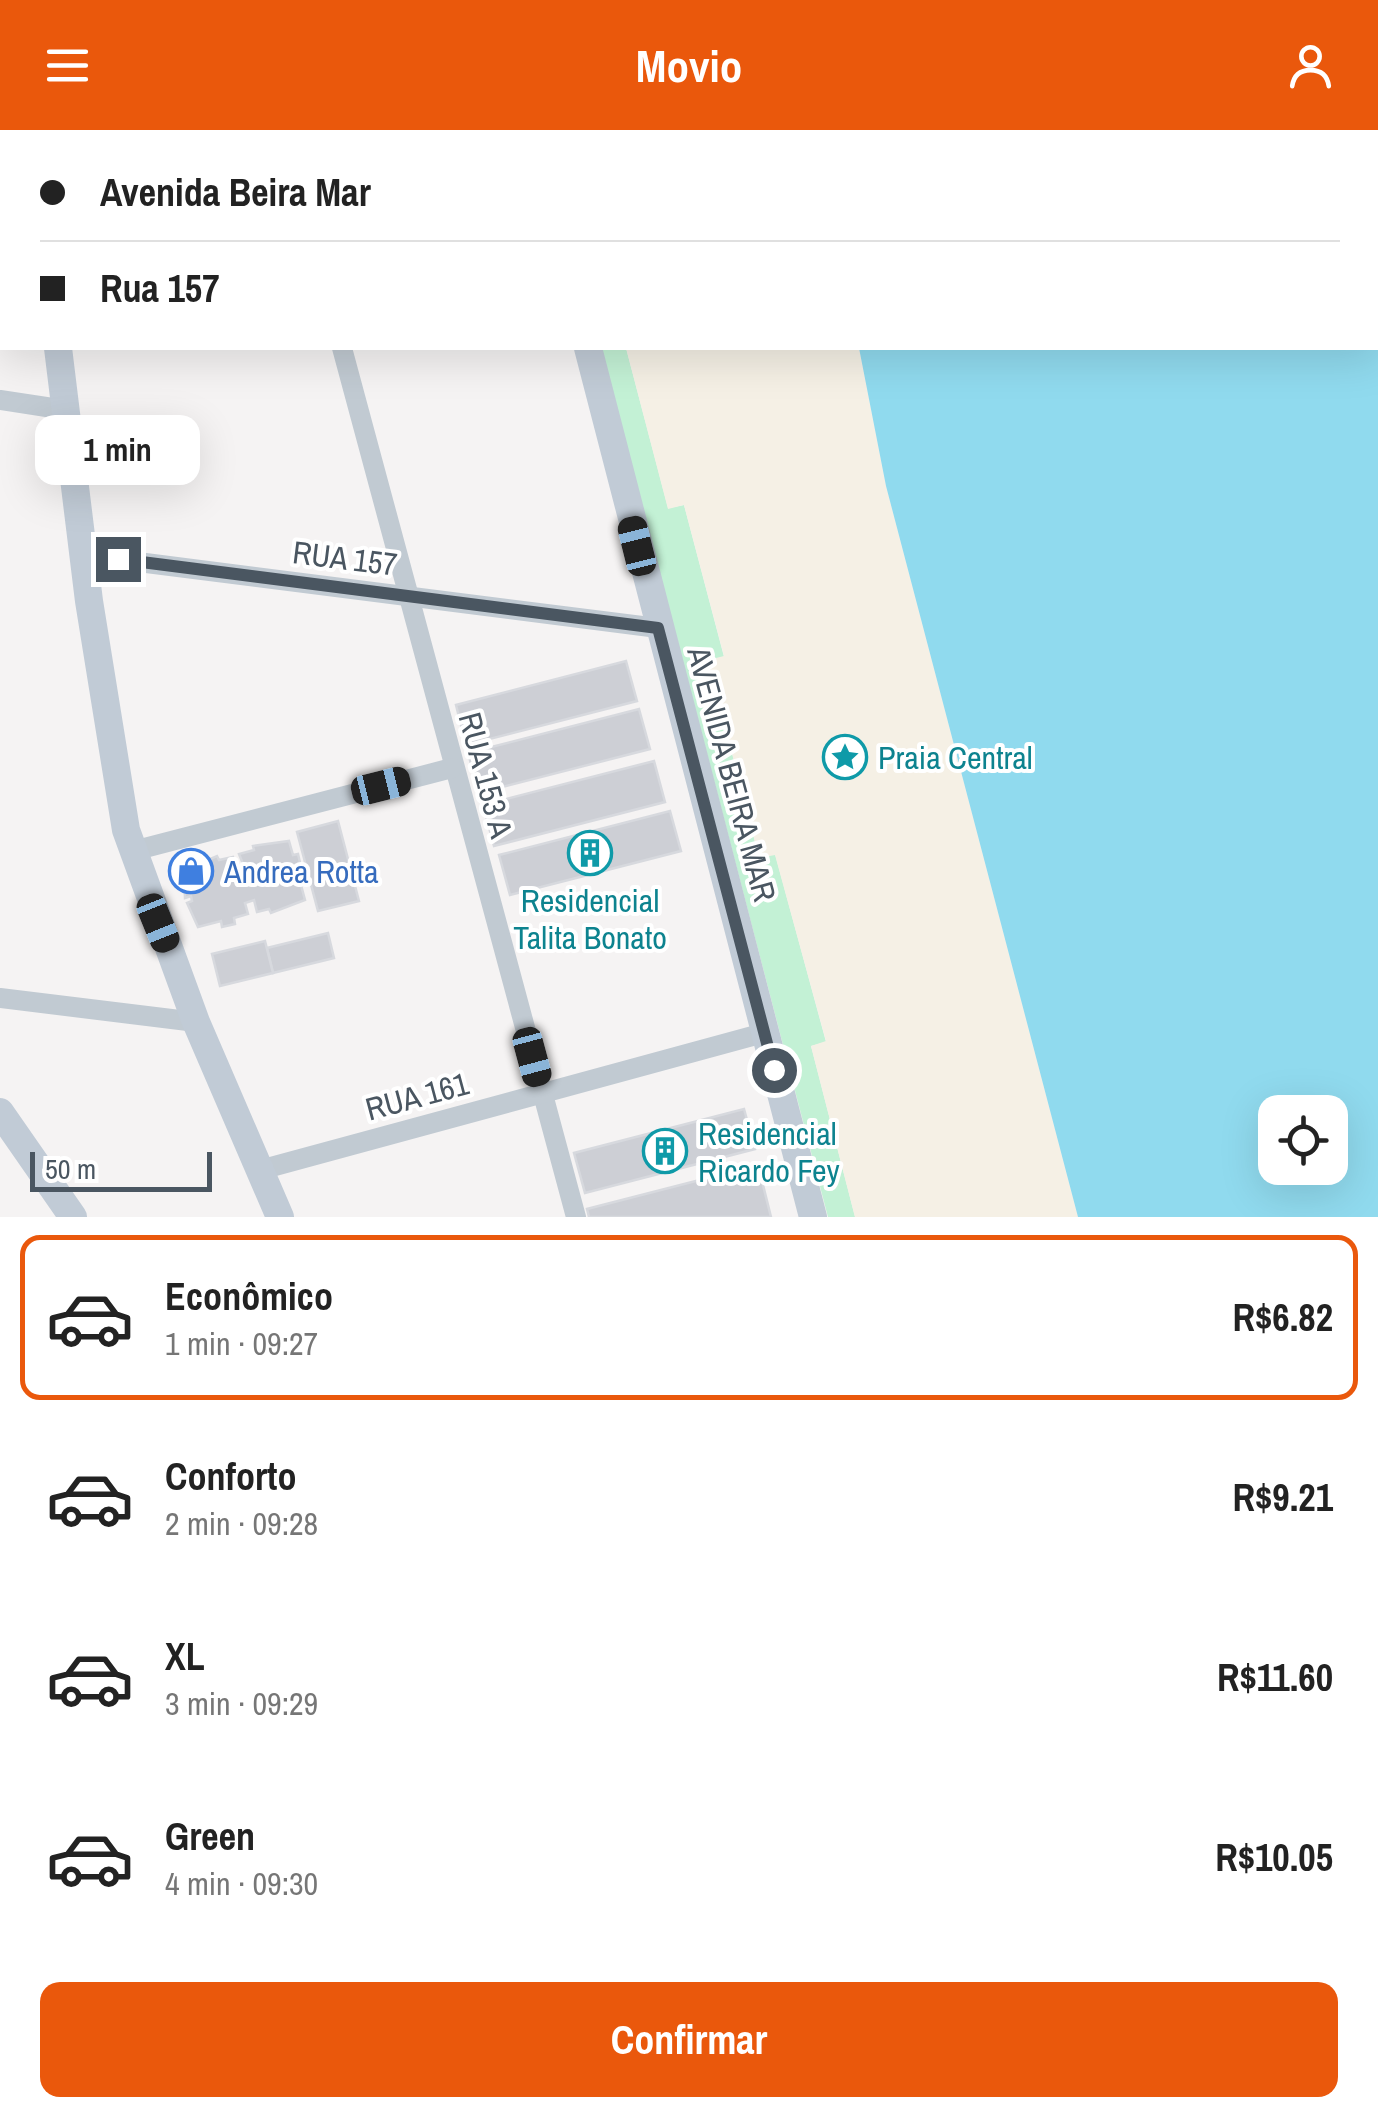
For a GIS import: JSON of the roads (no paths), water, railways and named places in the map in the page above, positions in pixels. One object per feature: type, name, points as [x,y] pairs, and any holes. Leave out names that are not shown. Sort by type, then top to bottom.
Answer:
[{"type":"main road","points":[[58,350],[83,555],[132,850],[196,1022],[280,1217]]},
{"type":"main road","name":"AVENIDA BEIRA MAR","points":[[588,350],[813,1217]]},
{"type":"main road","points":[[0,1112],[73,1217]]},
{"type":"street","name":"RUA 153 A","points":[[343,350],[576,1217]]},
{"type":"street","points":[[0,400],[66,410]]},
{"type":"street","name":"RUA 157","points":[[83,555],[658,628]]},
{"type":"street","points":[[132,850],[452,768]]},
{"type":"street","points":[[0,998],[196,1022]]},
{"type":"street","name":"RUA 161","points":[[260,1170],[764,1033]]},
{"type":"water","points":[[859,350],[1378,350],[1378,1217],[1078,1217],[886,486]]},
{"type":"place","name":"Praia Central","points":[[845,757]]},
{"type":"place","name":"Residencial Talita Bonato","points":[[590,853]]},
{"type":"place","name":"Andrea Rotta","points":[[191,871]]},
{"type":"place","name":"Residencial Ricardo Fey","points":[[665,1151]]}]
